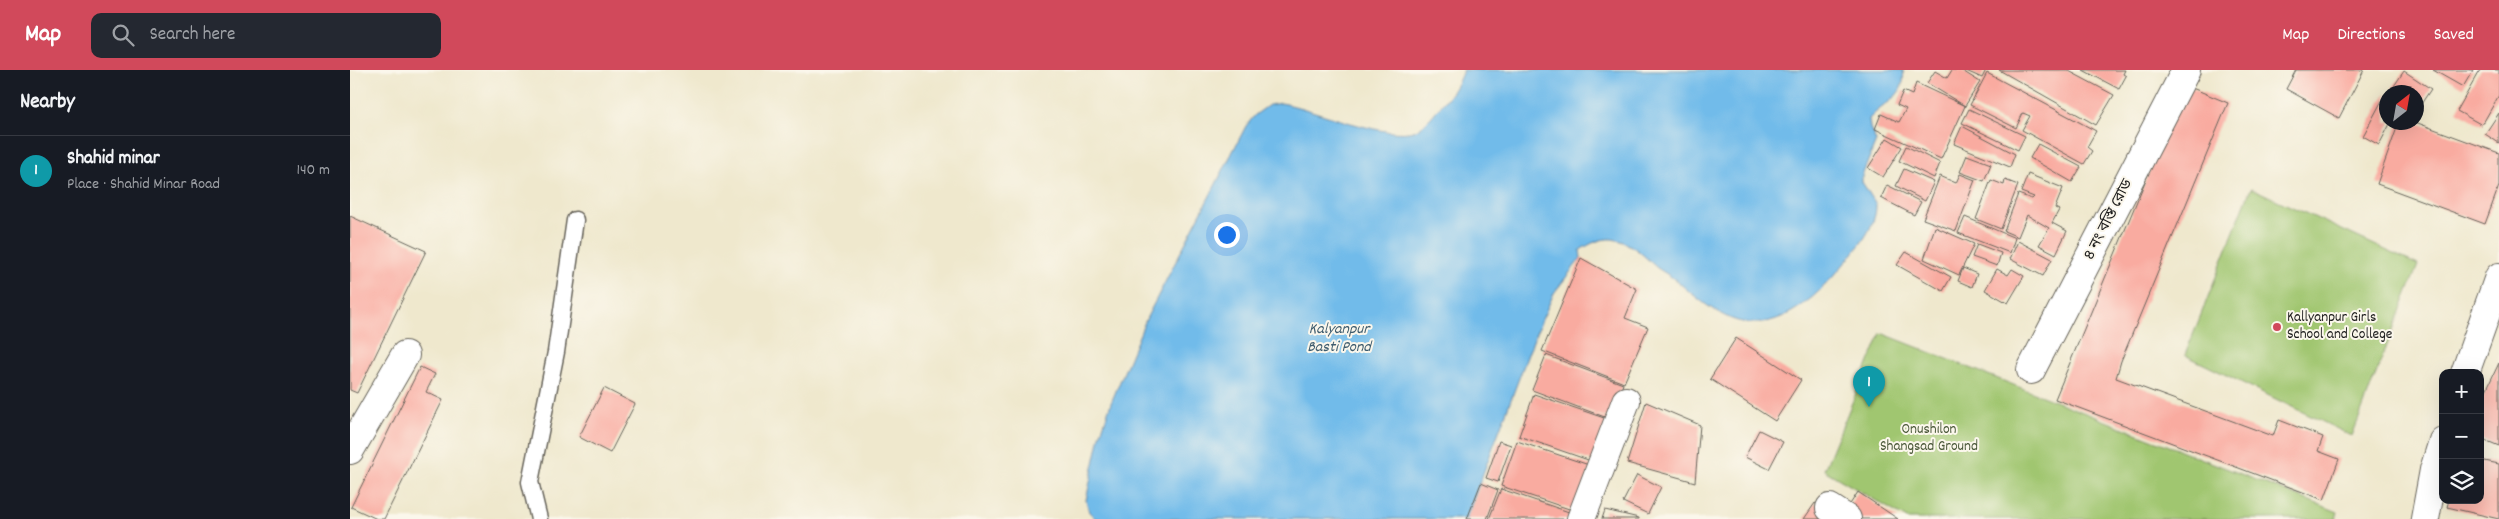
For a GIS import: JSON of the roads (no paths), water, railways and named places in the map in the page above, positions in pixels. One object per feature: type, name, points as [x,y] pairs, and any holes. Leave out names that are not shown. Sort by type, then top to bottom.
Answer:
[{"type":"street","name":"৪ নং বস্তি রোড","points":[[2031,370],[2186,70]]},
{"type":"street","points":[[2467,369],[2492,317],[2499,277]]},
{"type":"street","points":[[350,450],[405,355]]},
{"type":"street","points":[[1581,519],[1626,401]]},
{"type":"street","points":[[2425,519],[2434,470],[2439,454]]},
{"type":"lane","points":[[539,519],[530,482],[556,352],[574,220]]},
{"type":"water","name":"Kalyanpur Basti Pond","points":[[1463,70],[1903,70],[1903,79],[1902,87],[1894,98],[1869,119],[1870,128],[1876,141],[1862,176],[1862,182],[1876,204],[1873,222],[1863,240],[1829,282],[1796,310],[1770,321],[1742,322],[1716,311],[1656,267],[1636,249],[1619,240],[1599,240],[1580,250],[1581,258],[1554,293],[1536,333],[1466,519],[1096,519],[1089,512],[1086,500],[1100,436],[1111,403],[1147,317],[1246,126],[1255,115],[1269,105],[1281,103],[1388,132],[1416,130],[1446,100],[1456,86]]},
{"type":"place","name":"Kallyanpur Girls School and College","points":[[2277,327]]},
{"type":"place","name":"Shahid minar","points":[[1869,407]]},
{"type":"park label","name":"Onushilon Shangsad Ground","points":[[1929,438]]}]
